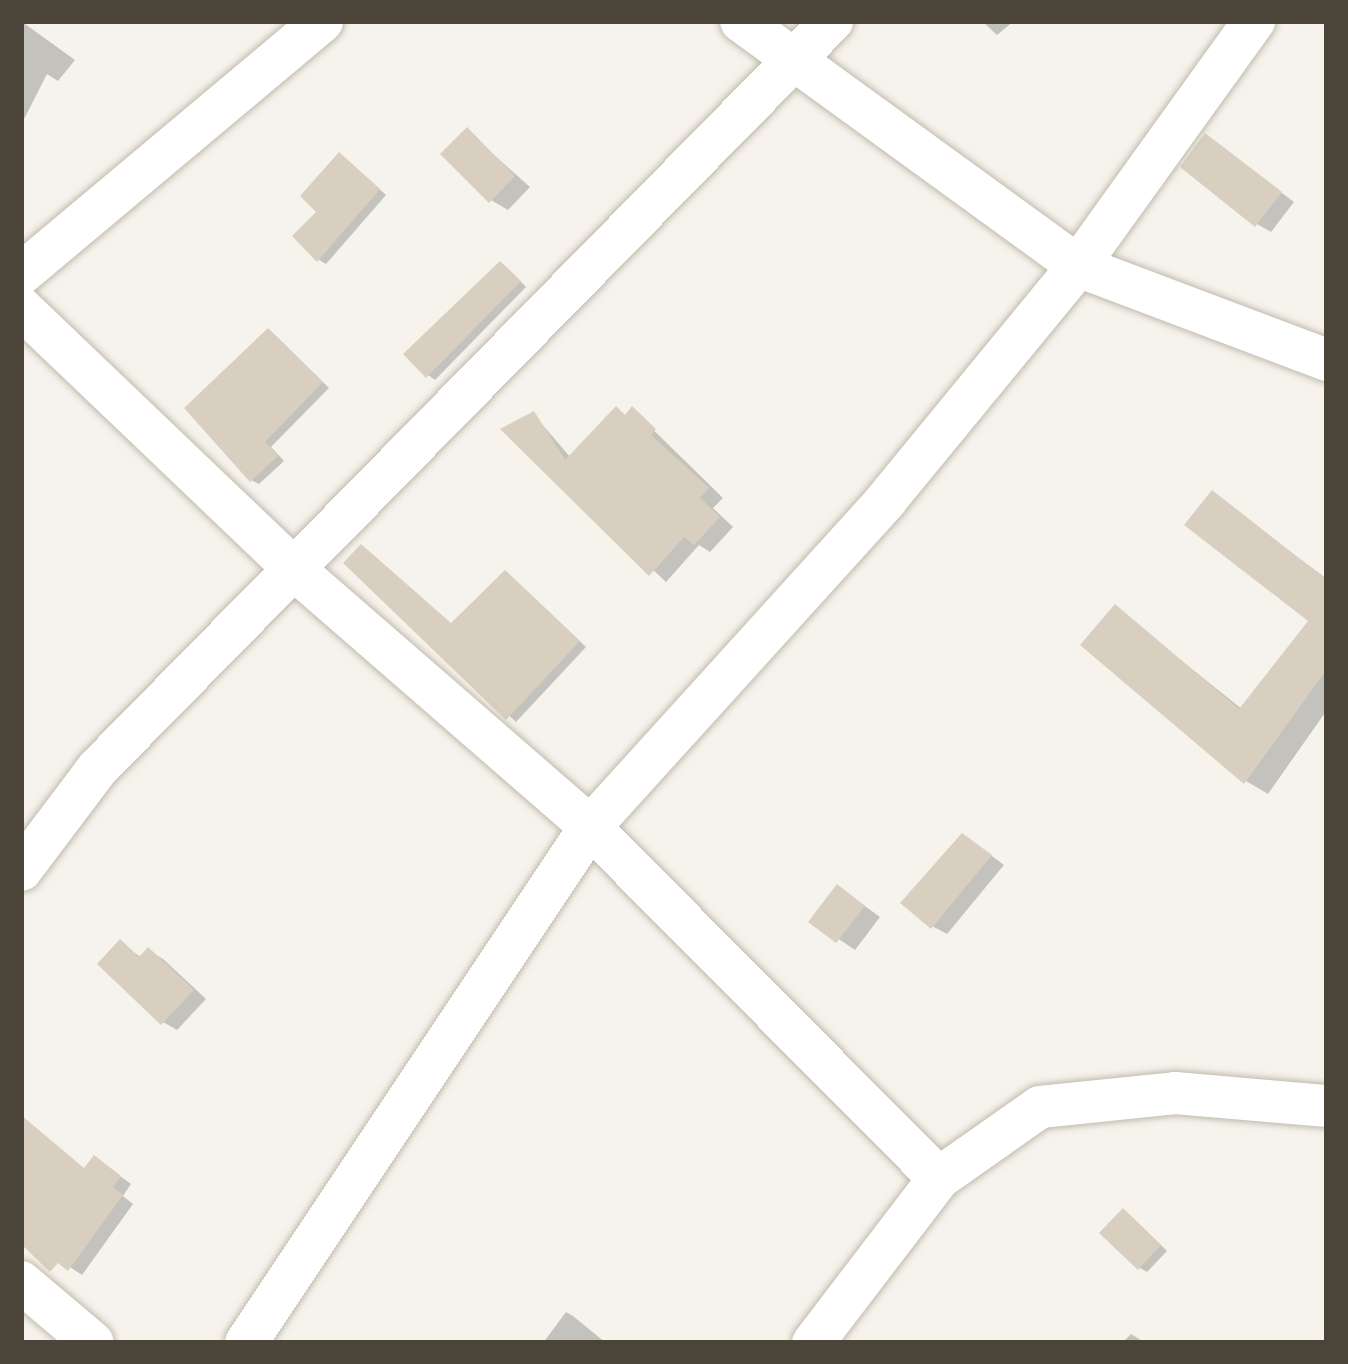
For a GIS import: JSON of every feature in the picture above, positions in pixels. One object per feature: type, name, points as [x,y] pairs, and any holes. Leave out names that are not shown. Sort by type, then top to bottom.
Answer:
[{"type":"street","points":[[21,274],[322,21]]},
{"type":"street","points":[[741,21],[790,64],[1078,266],[1327,361]]},
{"type":"street","points":[[21,870],[98,769],[832,21]]},
{"type":"street","points":[[246,1343],[590,827],[886,500],[1078,266],[1254,21]]},
{"type":"street","points":[[21,308],[296,571],[590,827],[939,1178]]},
{"type":"street","points":[[813,1343],[939,1178],[1040,1106],[1175,1093],[1327,1106]]},
{"type":"street","points":[[21,1282],[93,1343]]},
{"type":"building","points":[[467,127],[515,176],[489,203],[440,154]]},
{"type":"building","points":[[1205,133],[1282,192],[1255,227],[1180,167]]},
{"type":"building","points":[[339,152],[380,189],[317,262],[292,236],[316,212],[300,196]]},
{"type":"building","points":[[500,261],[521,281],[426,378],[403,354]]},
{"type":"building","points":[[268,328],[323,382],[265,442],[278,456],[250,482],[184,408]]},
{"type":"building","points":[[616,406],[625,415],[632,406],[656,429],[651,435],[709,488],[700,498],[720,517],[694,545],[684,537],[649,576],[500,429],[534,411],[565,460]]},
{"type":"building","points":[[1212,490],[1327,580],[1327,669],[1244,784],[1080,645],[1115,604],[1239,709],[1308,621],[1184,525]]},
{"type":"building","points":[[361,544],[451,623],[505,570],[580,641],[506,720],[343,563]]},
{"type":"building","points":[[962,833],[992,855],[931,929],[900,903]]},
{"type":"building","points":[[837,884],[865,906],[836,943],[808,922]]},
{"type":"building","points":[[120,939],[139,957],[148,947],[194,990],[161,1025],[97,964]]},
{"type":"building","points":[[21,1115],[84,1168],[94,1155],[121,1176],[113,1187],[123,1195],[68,1271],[58,1263],[50,1272],[21,1244]]},
{"type":"building","points":[[1123,1208],[1161,1245],[1138,1270],[1099,1233]]}]
